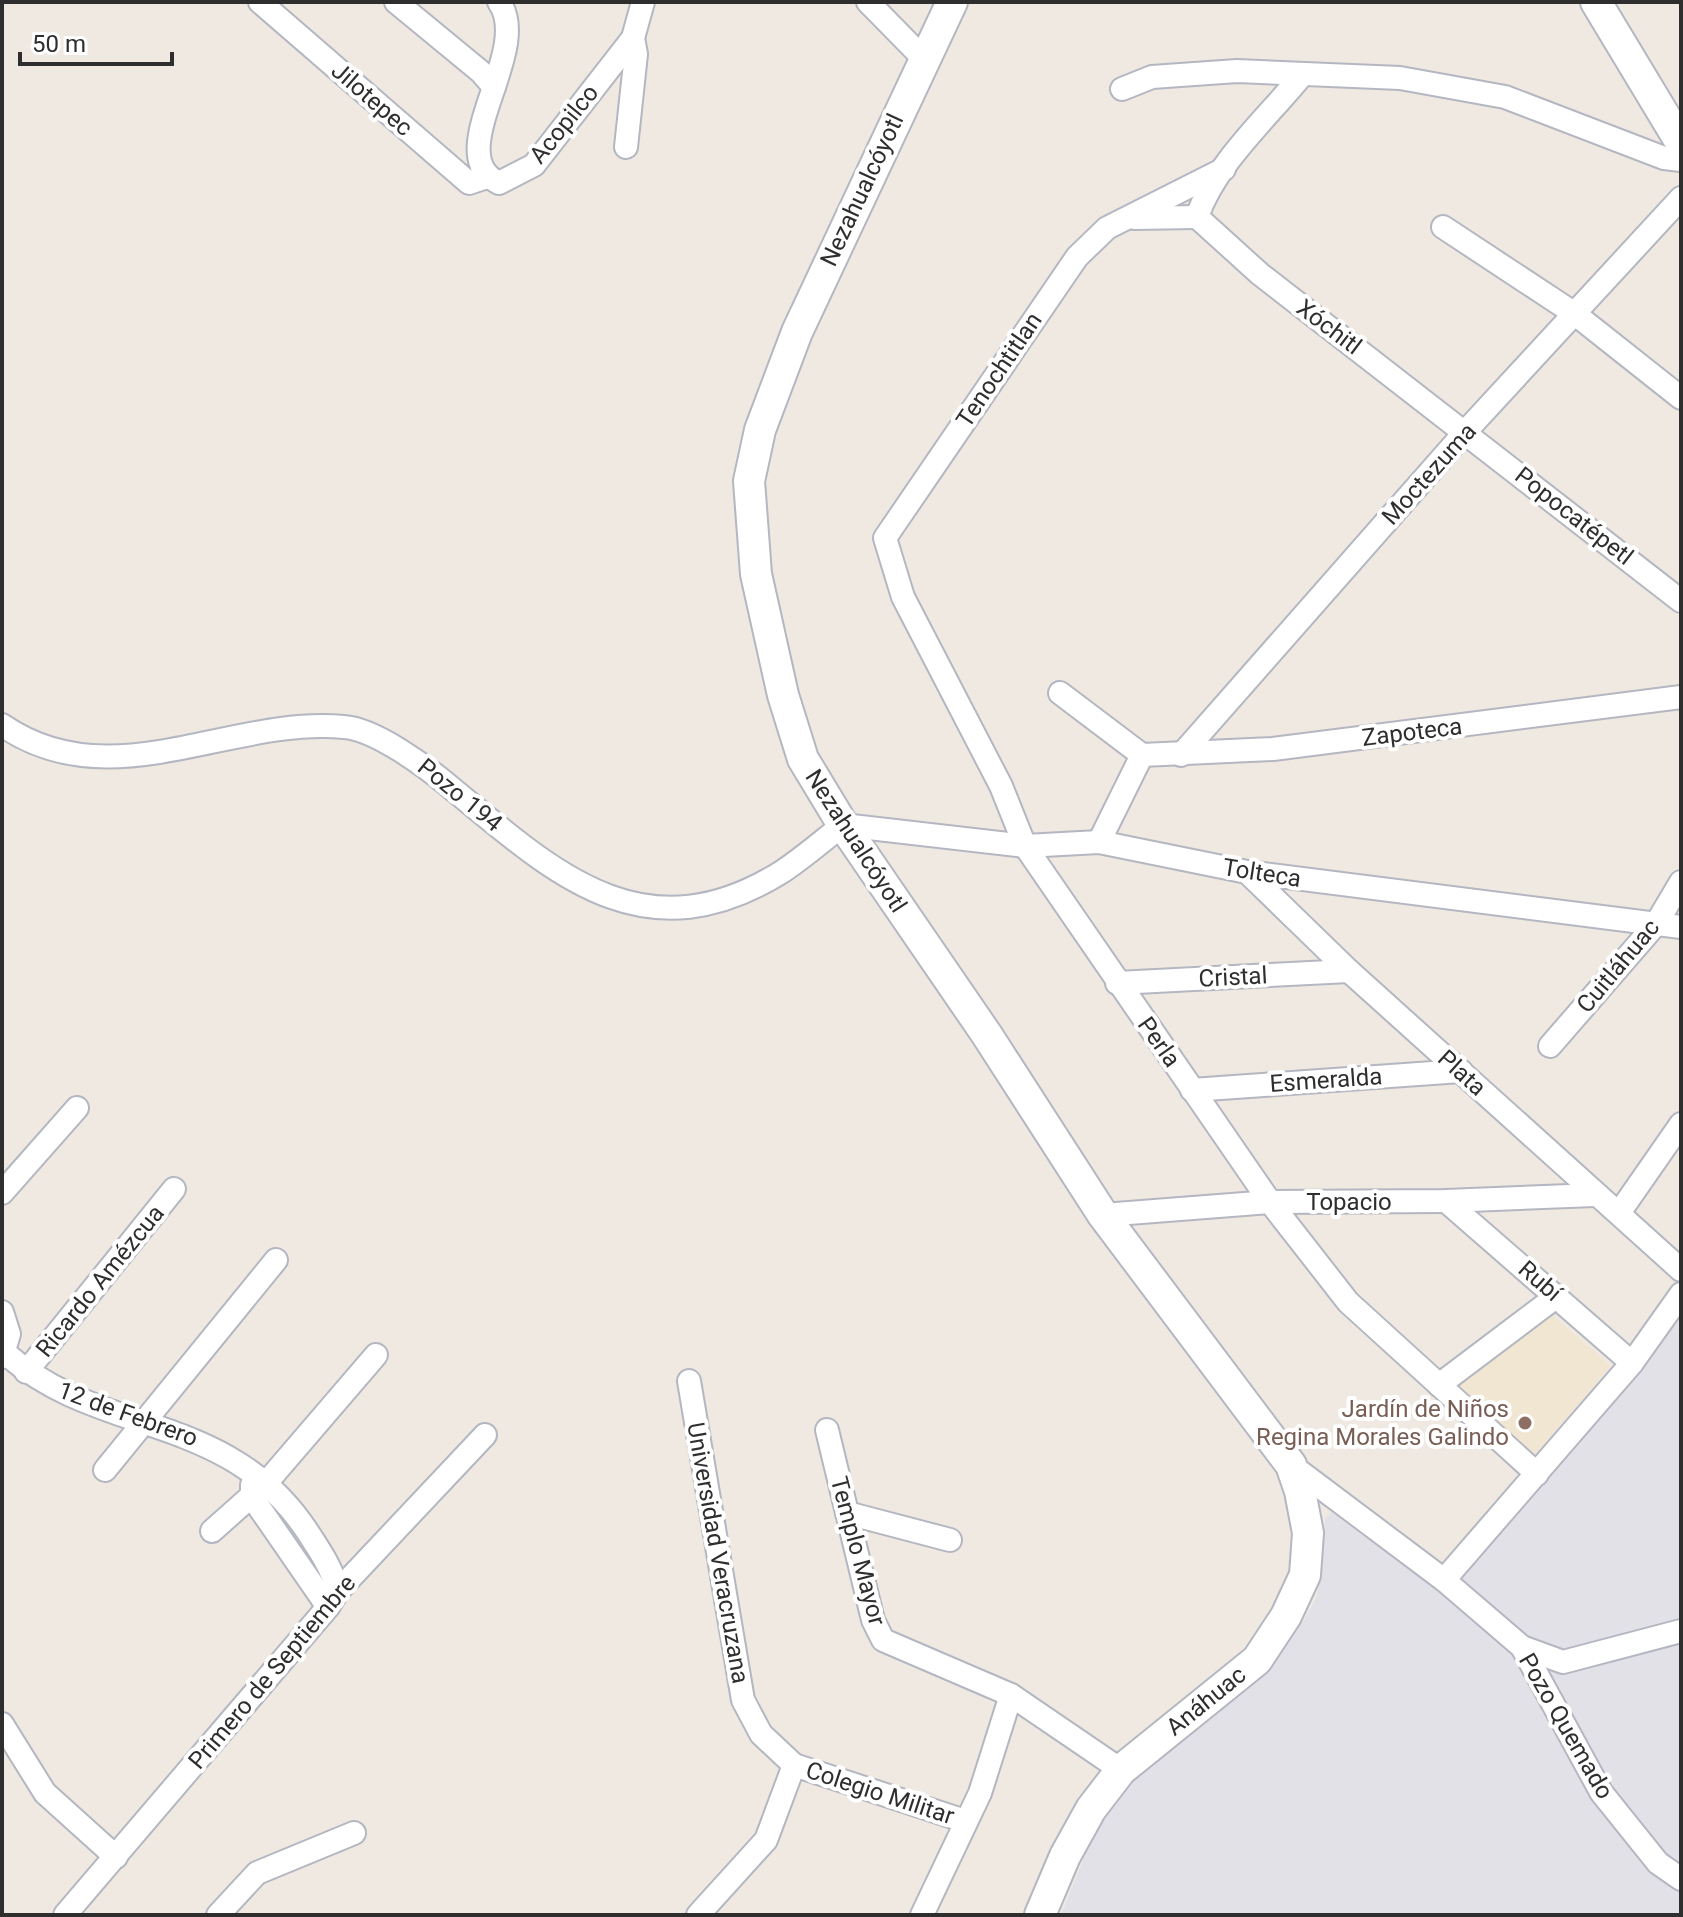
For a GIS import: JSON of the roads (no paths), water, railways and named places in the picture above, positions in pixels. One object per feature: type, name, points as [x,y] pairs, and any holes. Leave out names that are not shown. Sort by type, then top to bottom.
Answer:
[{"type":"main road","name":"Nezahualcóyotl","points":[[952,2],[923,58],[797,332],[760,430],[749,481],[756,574],[783,695],[803,759],[843,825],[987,1035],[1103,1215],[1291,1465]]},
{"type":"main road","points":[[1596,2],[1676,125]]},
{"type":"main road","name":"Anáhuac","points":[[1040,1915],[1085,1820],[1121,1770],[1257,1660],[1286,1616],[1305,1575],[1308,1533],[1300,1491],[1291,1465]]},
{"type":"street","name":"Jilotepec","points":[[260,2],[469,183],[487,177]]},
{"type":"street","points":[[396,2],[481,72],[494,87]]},
{"type":"street","points":[[487,177],[479,162],[484,112],[509,38],[506,11],[499,2]]},
{"type":"street","name":"Acopilco","points":[[487,177],[499,183],[534,165],[633,38],[643,2]]},
{"type":"street","points":[[868,2],[923,58]]},
{"type":"street","points":[[626,147],[636,54],[633,38]]},
{"type":"street","points":[[1122,89],[1152,77],[1249,71],[1400,78],[1505,97],[1664,158],[1681,160]]},
{"type":"street","points":[[1128,218],[1197,217],[1204,196],[1302,75]]},
{"type":"street","name":"Tenochtitlan","points":[[885,538],[1077,257],[1107,228],[1224,169]]},
{"type":"street","name":"Moctezuma","points":[[1181,755],[1466,431],[1681,198]]},
{"type":"street","name":"Xóchitl","points":[[1197,217],[1260,274],[1466,431]]},
{"type":"street","points":[[1443,227],[1575,314],[1681,398]]},
{"type":"street","name":"Popocatépetl","points":[[1466,431],[1681,601]]},
{"type":"street","name":"Perla","points":[[885,538],[903,597],[1001,786],[1025,846],[1117,983],[1270,1202],[1348,1302],[1537,1474]]},
{"type":"street","points":[[1060,693],[1142,755],[1099,842]]},
{"type":"street","name":"Zapoteca","points":[[1142,755],[1273,749],[1681,697]]},
{"type":"street","name":"Pozo 194","points":[[2,725],[53,750],[109,757],[307,726],[348,727],[414,757],[542,863],[635,906],[690,908],[732,896],[779,873],[843,825]]},
{"type":"street","name":"Tolteca","points":[[843,825],[1025,846],[1099,842],[1247,872],[1681,927]]},
{"type":"street","name":"Plata","points":[[1247,872],[1349,971],[1681,1270]]},
{"type":"street","name":"Cuitláhuac","points":[[1550,1046],[1656,924],[1681,882]]},
{"type":"street","name":"Cristal","points":[[1117,983],[1349,971]]},
{"type":"street","name":"Esmeralda","points":[[1192,1090],[1461,1071]]},
{"type":"street","points":[[2,1193],[77,1108]]},
{"type":"street","points":[[1619,1213],[1681,1124]]},
{"type":"street","name":"Ricardo Amézcua","points":[[26,1372],[174,1189]]},
{"type":"street","name":"Topacio","points":[[1103,1215],[1270,1202],[1446,1201],[1595,1195]]},
{"type":"street","name":"Rubí","points":[[1446,1201],[1632,1363]]},
{"type":"street","points":[[105,1470],[276,1260]]},
{"type":"street","points":[[1444,1580],[1632,1363],[1681,1294]]},
{"type":"street","points":[[1439,1385],[1557,1296]]},
{"type":"street","name":"12 de Febrero","points":[[2,1312],[9,1334],[4,1355],[26,1372],[66,1395],[206,1443],[257,1484],[333,1599]]},
{"type":"street","points":[[212,1531],[376,1355]]},
{"type":"street","name":"Universidad Veracruzana","points":[[689,1381],[743,1700],[761,1734],[794,1765]]},
{"type":"street","name":"Templo Mayor","points":[[827,1430],[873,1620],[883,1640],[1011,1695],[1121,1770]]},
{"type":"street","name":"Primero de Septiembre","points":[[65,1915],[333,1599],[485,1435]]},
{"type":"street","name":"Pozo Quemado","points":[[1291,1465],[1444,1580],[1522,1647],[1601,1792],[1658,1863],[1681,1879]]},
{"type":"street","points":[[847,1513],[950,1540]]},
{"type":"street","points":[[1522,1647],[1563,1662],[1681,1631]]},
{"type":"street","points":[[922,1915],[992,1761],[1011,1695]]},
{"type":"street","points":[[2,1724],[45,1793],[116,1857]]},
{"type":"street","points":[[698,1915],[766,1840],[794,1765]]},
{"type":"street","name":"Colegio Militar","points":[[794,1765],[965,1821]]},
{"type":"street","points":[[218,1915],[257,1873],[354,1833]]},
{"type":"place","name":"Jardín de Niños Regina Morales Galindo","points":[[1525,1423]]}]
